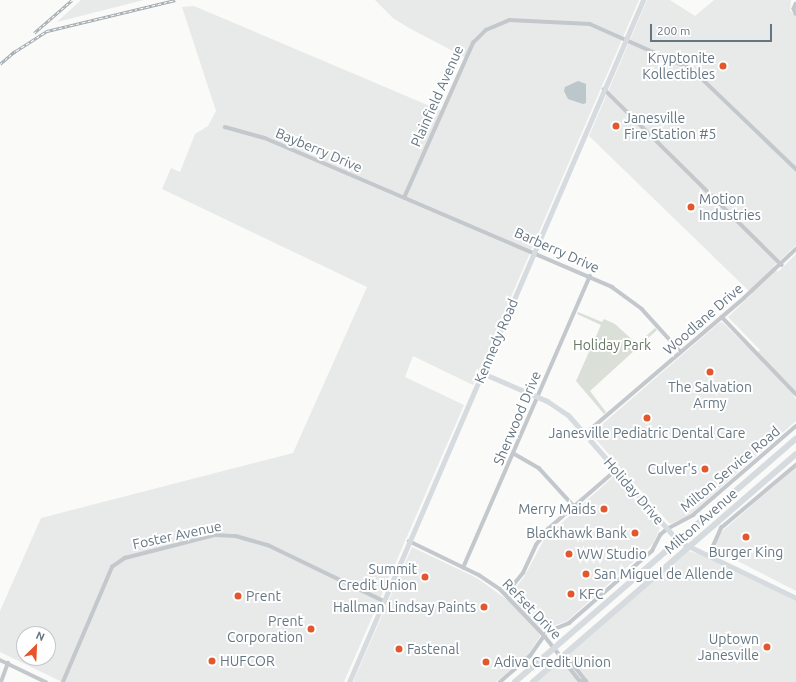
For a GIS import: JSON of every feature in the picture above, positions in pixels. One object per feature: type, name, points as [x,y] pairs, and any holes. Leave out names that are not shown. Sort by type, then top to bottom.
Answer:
[{"type":"main road","name":"Milton Avenue","points":[[514,682],[796,439]]},
{"type":"main road","name":"Milton Avenue","points":[[533,682],[796,454]]},
{"type":"street","name":"Kennedy Road","points":[[349,682],[643,0]]},
{"type":"street","points":[[796,4],[794,9],[796,14]]},
{"type":"street","name":"Plainfield Avenue","points":[[404,198],[473,43],[486,30],[509,20],[595,25],[696,73],[796,169]]},
{"type":"street","points":[[604,89],[782,265]]},
{"type":"street","name":"Bayberry Drive","points":[[225,127],[265,138],[404,198]]},
{"type":"street","name":"Barberry Drive","points":[[404,198],[590,276],[632,300],[681,352]]},
{"type":"street","name":"Woodlane Drive","points":[[585,434],[782,265],[796,250]]},
{"type":"street","name":"Sherwood Drive","points":[[463,568],[590,276]]},
{"type":"street","points":[[722,317],[796,394]]},
{"type":"street","name":"Holiday Drive","points":[[482,373],[537,397],[568,415],[678,541],[796,598]]},
{"type":"street","name":"Milton Service Road","points":[[544,635],[569,623],[646,557],[667,529],[693,515],[796,426]]},
{"type":"street","points":[[513,453],[539,468],[574,506]]},
{"type":"street","points":[[709,555],[721,528],[796,465]]},
{"type":"street","points":[[506,594],[527,567],[541,537],[616,470]]},
{"type":"street","name":"Foster Avenue","points":[[63,682],[112,567],[125,558],[215,536],[236,536],[268,545],[384,601]]},
{"type":"street","name":"Refset Drive","points":[[409,540],[463,568],[506,594],[544,635],[580,681],[586,681]]},
{"type":"street","points":[[500,682],[530,656],[544,635]]},
{"type":"street","points":[[561,657],[569,659],[586,681]]},
{"type":"street","points":[[0,660],[46,682]]},
{"type":"street","points":[[1,682],[8,663]]},
{"type":"shaded area","points":[[81,0],[144,0],[57,22]]},
{"type":"shaded area","points":[[375,0],[639,0],[473,385],[413,356],[405,377],[464,405],[344,682],[62,682],[29,666],[56,666],[56,626],[16,626],[16,660],[0,652],[0,611],[41,518],[293,453],[367,287],[162,189],[171,168],[180,172],[195,134],[208,126],[216,111],[182,7],[194,6],[444,112],[468,59],[393,18]]},
{"type":"shaded area","points":[[647,0],[670,0],[695,16],[714,0],[791,0],[790,10],[796,17],[796,245],[773,267],[778,272],[796,254],[796,392],[793,395],[796,399],[796,421],[688,516],[670,524],[591,434],[719,323],[722,322],[755,354],[760,350],[728,317],[752,294],[589,136]]},
{"type":"shaded area","points":[[578,81],[586,84],[586,103],[583,104],[568,99],[564,91],[565,87]]},
{"type":"shaded area","points":[[796,467],[796,591],[714,549],[720,533]]},
{"type":"shaded area","points":[[614,476],[660,528],[653,544],[567,621],[545,629],[527,656],[496,682],[353,682],[412,547],[477,578],[506,599],[524,577],[545,538]]},
{"type":"shaded area","points":[[688,551],[700,554],[796,601],[796,682],[537,682]]},
{"type":"green space","name":"Holiday Park","points":[[578,312],[602,322],[604,319],[615,324],[637,344],[655,328],[657,330],[590,391],[606,412],[604,414],[576,381],[601,325],[577,314]]},
{"type":"railway","points":[[34,33],[72,0]]},
{"type":"railway","points":[[11,54],[47,31],[175,0]]},
{"type":"railway","points":[[0,64],[15,51]]},
{"type":"place","name":"Kryptonite Kollectibles","points":[[723,66]]},
{"type":"place","name":"Janesville Fire Station #5","points":[[616,126]]},
{"type":"place","name":"Motion Industries","points":[[691,207]]},
{"type":"place","name":"The Salvation Army","points":[[710,372]]},
{"type":"place","name":"Janesville Pediatric Dental Care","points":[[647,418]]},
{"type":"place","name":"Culver's","points":[[705,469]]},
{"type":"place","name":"Merry Maids","points":[[604,509]]},
{"type":"place","name":"Blackhawk Bank","points":[[635,533]]},
{"type":"place","name":"Burger King","points":[[746,537]]},
{"type":"place","name":"WW Studio","points":[[569,554]]},
{"type":"place","name":"San Miguel de Allende","points":[[586,574]]},
{"type":"place","name":"Summit Credit Union","points":[[425,577]]},
{"type":"place","name":"KFC","points":[[571,594]]},
{"type":"place","name":"Prent","points":[[238,596]]},
{"type":"place","name":"Hallman Lindsay Paints","points":[[484,607]]},
{"type":"place","name":"Prent Corporation","points":[[311,629]]},
{"type":"place","name":"Uptown Janesville","points":[[767,647]]},
{"type":"place","name":"Fastenal","points":[[399,649]]},
{"type":"place","name":"HUFCOR","points":[[212,661]]},
{"type":"place","name":"Adiva Credit Union","points":[[486,662]]}]
